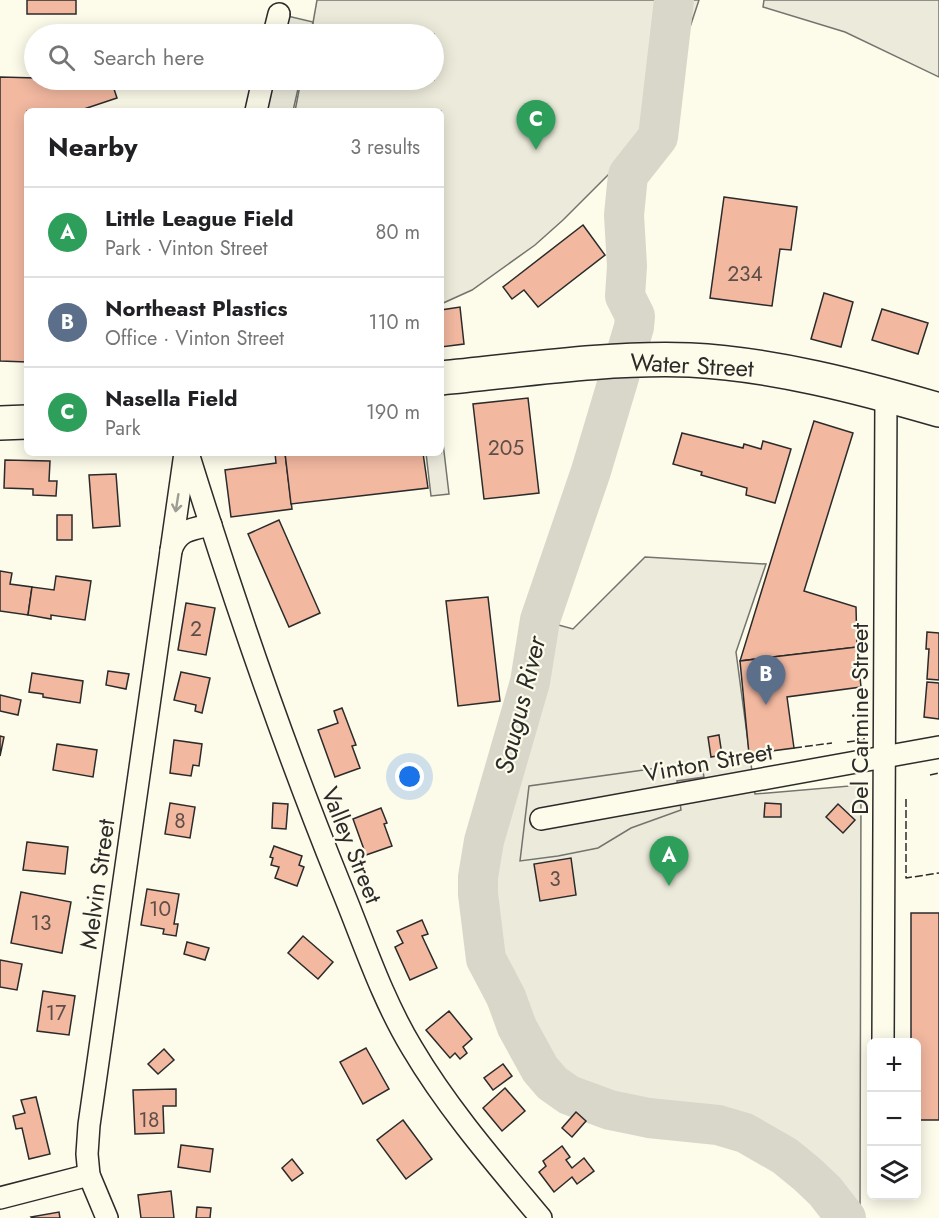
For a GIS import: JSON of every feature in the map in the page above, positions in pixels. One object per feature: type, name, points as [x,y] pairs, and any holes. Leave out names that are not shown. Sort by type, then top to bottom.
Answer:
[{"type":"main road","name":"Water Street","points":[[444,378],[600,362],[691,360],[744,365],[794,374],[939,410]]},
{"type":"main road","points":[[0,423],[24,422]]},
{"type":"street","points":[[276,24],[279,14]]},
{"type":"street","points":[[257,108],[261,90]]},
{"type":"street","name":"Del Carmine Street","points":[[883,1038],[886,396]]},
{"type":"street","name":"Melvin Street","points":[[107,1218],[89,1176],[87,1154],[89,1125],[186,456]]},
{"type":"street","name":"Valley Street","points":[[187,456],[279,729],[389,1003],[429,1076],[541,1218]]},
{"type":"street","name":"Melvin Street","points":[[170,554],[176,539],[182,532],[211,525]]},
{"type":"street","name":"Vinton Street","points":[[541,819],[939,747]]},
{"type":"street","points":[[0,1198],[89,1176]]},
{"type":"shaded area","points":[[317,0],[699,0],[690,27],[683,34],[667,104],[617,166],[535,245],[472,290],[444,303],[444,108],[296,108],[299,90],[444,90],[444,24],[313,24]]},
{"type":"shaded area","points":[[764,0],[939,0],[939,77],[845,32],[763,7]]},
{"type":"shaded area","points":[[279,14],[313,22],[312,24],[276,24]]},
{"type":"shaded area","points":[[261,90],[298,90],[294,108],[257,108]]},
{"type":"shaded area","points":[[444,452],[449,494],[431,496],[426,456],[444,456]]},
{"type":"shaded area","points":[[645,557],[766,564],[736,652],[755,794],[861,785],[860,1218],[846,1218],[825,1191],[807,1174],[785,1156],[745,1133],[718,1125],[649,1118],[610,1110],[569,1095],[552,1083],[540,1069],[517,1027],[506,997],[486,959],[479,912],[478,877],[484,841],[530,682],[540,620],[573,629]]},
{"type":"shaded area","points":[[701,762],[704,777],[677,781],[681,810],[631,828],[598,848],[520,861],[529,786]]},
{"type":"building","points":[[27,0],[76,0],[76,14],[27,14]]},
{"type":"building","points":[[0,77],[24,78],[24,90],[114,90],[117,98],[87,108],[24,108],[24,362],[0,361]]},
{"type":"building","points":[[724,197],[797,207],[791,250],[780,249],[772,306],[710,298]]},
{"type":"building","points":[[583,225],[605,255],[538,307],[524,290],[512,299],[503,287]]},
{"type":"building","points":[[824,293],[853,302],[841,347],[811,339]]},
{"type":"building","points":[[460,307],[464,344],[444,347],[444,310]]},
{"type":"building","points":[[882,309],[928,323],[918,354],[872,340]]},
{"type":"building","points":[[528,398],[539,493],[484,499],[473,404]]},
{"type":"building","points":[[814,421],[853,433],[804,591],[856,607],[857,647],[740,661]]},
{"type":"building","points":[[682,433],[743,448],[744,444],[761,449],[763,441],[791,449],[775,503],[746,495],[747,488],[701,475],[702,472],[673,464]]},
{"type":"building","points":[[275,456],[285,456],[292,509],[231,517],[225,470],[276,463]]},
{"type":"building","points":[[285,456],[423,456],[428,488],[291,504]]},
{"type":"building","points":[[5,460],[50,461],[49,481],[57,481],[56,496],[33,495],[33,489],[4,488]]},
{"type":"building","points":[[116,474],[120,526],[93,528],[89,475]]},
{"type":"building","points":[[57,515],[72,515],[72,540],[57,540]]},
{"type":"building","points":[[279,520],[320,613],[289,627],[248,534]]},
{"type":"building","points":[[0,571],[12,573],[10,584],[32,587],[28,615],[0,611]]},
{"type":"building","points":[[56,576],[91,581],[85,620],[51,615],[51,619],[28,615],[32,587],[54,590]]},
{"type":"building","points":[[488,597],[500,701],[458,706],[446,601]]},
{"type":"building","points":[[186,603],[215,608],[206,655],[178,650]]},
{"type":"building","points":[[927,632],[939,633],[939,680],[927,679],[929,649],[926,649]]},
{"type":"building","points":[[857,647],[861,687],[787,697],[794,748],[749,754],[740,661]]},
{"type":"building","points":[[108,671],[129,674],[126,689],[106,685]]},
{"type":"building","points":[[181,672],[210,678],[202,713],[195,711],[196,705],[174,700]]},
{"type":"building","points":[[32,673],[83,681],[80,703],[43,697],[43,694],[29,692]]},
{"type":"building","points":[[927,682],[939,683],[939,719],[924,717]]},
{"type":"building","points":[[0,695],[21,700],[18,715],[0,711]]},
{"type":"building","points":[[342,708],[356,745],[352,746],[360,768],[335,777],[318,730],[338,723],[334,711]]},
{"type":"building","points":[[719,735],[722,755],[711,757],[708,737]]},
{"type":"building","points":[[0,736],[4,737],[0,756]]},
{"type":"building","points":[[174,740],[202,744],[199,766],[193,765],[191,776],[170,773]]},
{"type":"building","points":[[57,744],[97,750],[93,777],[53,770]]},
{"type":"building","points":[[170,803],[195,807],[190,838],[165,834]]},
{"type":"building","points":[[273,803],[288,804],[286,829],[272,828]]},
{"type":"building","points":[[765,803],[781,804],[781,817],[764,817]]},
{"type":"building","points":[[838,804],[855,820],[843,833],[826,817]]},
{"type":"building","points":[[381,808],[392,846],[366,855],[353,819]]},
{"type":"building","points":[[27,842],[68,847],[65,874],[23,870]]},
{"type":"building","points":[[274,846],[302,856],[299,865],[304,867],[297,886],[275,878],[279,867],[271,865],[273,858],[270,857]]},
{"type":"building","points":[[571,858],[576,895],[540,901],[534,864]]},
{"type":"building","points":[[147,889],[179,894],[174,924],[178,924],[176,936],[163,934],[164,929],[141,925]]},
{"type":"building","points":[[21,892],[71,902],[62,953],[11,943]]},
{"type":"building","points":[[911,913],[939,913],[939,1120],[921,1120],[921,1038],[911,1038]]},
{"type":"building","points":[[422,920],[428,934],[422,936],[437,968],[410,980],[395,947],[403,943],[397,931]]},
{"type":"building","points":[[303,936],[333,962],[318,979],[288,953]]},
{"type":"building","points":[[187,942],[209,948],[205,960],[184,954]]},
{"type":"building","points":[[0,960],[22,964],[17,990],[0,987]]},
{"type":"building","points":[[43,991],[75,996],[69,1035],[37,1031]]},
{"type":"building","points":[[449,1011],[472,1039],[463,1047],[467,1053],[460,1059],[455,1053],[450,1058],[426,1030]]},
{"type":"building","points":[[366,1048],[389,1089],[363,1104],[340,1062]]},
{"type":"building","points":[[164,1049],[174,1060],[158,1074],[148,1064]]},
{"type":"building","points":[[503,1064],[512,1076],[493,1090],[484,1078]]},
{"type":"building","points":[[505,1088],[525,1111],[502,1131],[483,1108]]},
{"type":"building","points":[[176,1089],[176,1106],[163,1106],[164,1133],[135,1134],[133,1090]]},
{"type":"building","points":[[36,1097],[50,1154],[29,1159],[22,1128],[16,1129],[13,1116],[25,1113],[21,1100]]},
{"type":"building","points":[[576,1112],[586,1121],[572,1137],[562,1128]]},
{"type":"building","points":[[403,1120],[432,1159],[406,1179],[377,1140]]},
{"type":"building","points":[[181,1145],[213,1149],[210,1172],[178,1167]]},
{"type":"building","points":[[562,1146],[570,1157],[566,1160],[572,1168],[584,1158],[594,1171],[577,1184],[572,1177],[554,1192],[539,1172],[546,1166],[543,1161]]},
{"type":"building","points":[[292,1159],[303,1173],[292,1181],[282,1168]]},
{"type":"building","points":[[171,1191],[174,1218],[141,1218],[138,1195]]},
{"type":"building","points":[[197,1207],[211,1208],[210,1218],[196,1218]]},
{"type":"building","points":[[59,1212],[60,1218],[31,1217]]},
{"type":"waterway","name":"Saugus River","points":[[674,0],[658,137],[628,175],[624,215],[627,266],[625,296],[635,316],[634,327],[591,471],[540,620],[530,682],[484,841],[478,877],[478,894],[486,959],[506,997],[517,1027],[540,1069],[552,1083],[569,1095],[610,1110],[649,1118],[718,1125],[745,1133],[785,1156],[807,1174],[825,1191],[846,1218]]},
{"type":"fence","points":[[847,742],[864,740],[864,737]]},
{"type":"fence","points":[[794,748],[832,743]]},
{"type":"fence","points":[[930,775],[939,773]]},
{"type":"fence","points":[[906,799],[906,878],[939,873]]},
{"type":"place","name":"Nasella Field","points":[[536,150]]},
{"type":"place","name":"Northeast Plastics","points":[[766,705]]},
{"type":"place","name":"Little League Field","points":[[669,886]]}]
